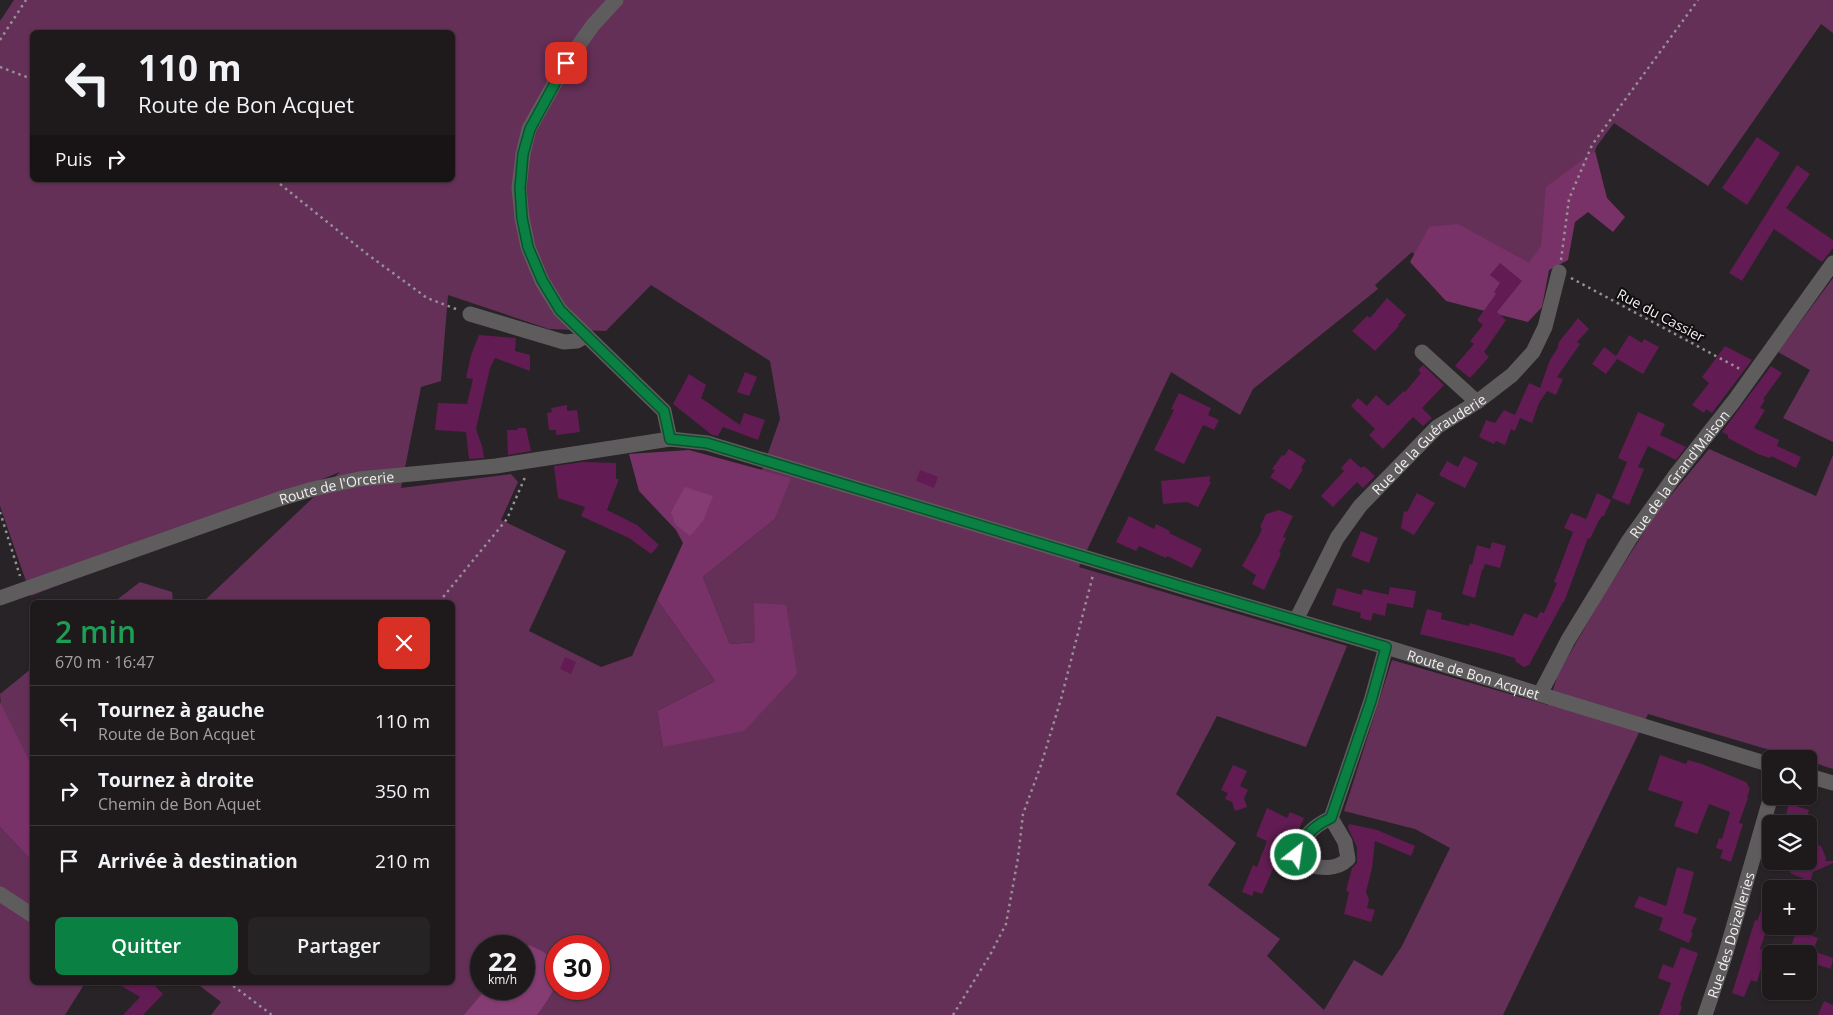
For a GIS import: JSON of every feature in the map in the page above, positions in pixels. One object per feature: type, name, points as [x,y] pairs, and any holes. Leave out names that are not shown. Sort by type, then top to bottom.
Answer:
[{"type":"street","points":[[612,2],[566,63],[539,108],[530,129],[523,154],[520,188],[522,218],[528,247],[542,280],[560,310],[664,411],[670,439]]},
{"type":"street","name":"Rue de la Grand'Maison","points":[[1540,694],[1568,640],[1629,540],[1674,477],[1752,376],[1833,263]]},
{"type":"street","name":"Rue de la Guérauderie","points":[[1296,620],[1337,538],[1360,506],[1437,427],[1477,402],[1512,375],[1533,352],[1545,326],[1560,272]]},
{"type":"street","points":[[470,314],[564,342],[577,342],[586,336]]},
{"type":"street","points":[[1422,352],[1477,402]]},
{"type":"street","name":"Route de l'Orcerie","points":[[0,598],[313,489],[359,479],[496,466],[670,439],[687,440]]},
{"type":"street","name":"Route de Bon Acquet","points":[[687,440],[707,443],[771,462],[1762,762]]},
{"type":"street","points":[[1331,818],[1371,701],[1386,647]]},
{"type":"street","points":[[1817,778],[1833,783]]},
{"type":"street","name":"Rue des Doizelleries","points":[[1705,1015],[1725,956],[1768,805]]},
{"type":"street","points":[[0,894],[30,914]]},
{"type":"path","points":[[0,40],[26,0]]},
{"type":"path","points":[[1560,272],[1569,199],[1592,145],[1698,0]]},
{"type":"path","points":[[0,67],[30,78]]},
{"type":"path","points":[[277,182],[367,254],[427,298],[470,314]]},
{"type":"path","name":"Rue du Cassier","points":[[1560,272],[1752,376]]},
{"type":"path","points":[[441,600],[507,519],[533,460]]},
{"type":"path","points":[[0,512],[24,589]]},
{"type":"path","points":[[953,1015],[981,970],[1006,924],[1018,858],[1023,814],[1062,699],[1097,562]]},
{"type":"path","points":[[232,985],[272,1015]]},
{"type":"shaded area","points":[[14,0],[1833,0],[1833,33],[1821,24],[1708,186],[1614,123],[1597,146],[1573,200],[1540,292],[1447,284],[1412,252],[1375,285],[1378,289],[1253,389],[1240,415],[1171,372],[1079,567],[1347,646],[1306,747],[1217,716],[1176,794],[1236,843],[1208,885],[1280,939],[1267,956],[1324,1010],[1354,960],[1382,976],[1402,946],[1450,848],[1415,829],[1344,811],[1392,660],[1548,705],[1558,674],[1603,596],[1657,512],[1709,449],[1816,496],[1833,455],[1833,769],[1817,764],[1817,750],[1770,750],[1648,714],[1503,1015],[211,1015],[221,1002],[199,985],[455,985],[455,600],[205,600],[340,472],[31,596],[0,506],[0,21]],"holes":[[[651,285],[770,361],[780,419],[762,470],[790,478],[775,519],[703,577],[730,644],[755,642],[663,747],[657,711],[715,681],[657,600],[632,656],[601,667],[529,631],[566,551],[501,520],[518,482],[511,474],[401,488],[421,387],[441,381],[448,295],[549,329],[606,331]]]},
{"type":"shaded area","points":[[1595,151],[1607,198],[1625,217],[1613,232],[1588,212],[1575,222],[1568,260],[1549,270],[1542,307],[1528,322],[1446,301],[1410,262],[1429,227],[1458,224],[1529,263],[1541,246],[1546,187]]},
{"type":"shaded area","points":[[1833,278],[1833,442],[1783,418],[1810,370],[1778,352]]},
{"type":"shaded area","points":[[689,450],[791,478],[775,519],[703,577],[730,644],[755,642],[754,603],[786,605],[797,674],[744,731],[663,747],[657,711],[715,681],[657,600],[683,543],[676,530],[639,491],[629,454]]},
{"type":"shaded area","points":[[685,487],[713,496],[703,521],[690,536],[675,524],[671,512]]},
{"type":"shaded area","points":[[140,582],[172,592],[173,600],[117,600]]},
{"type":"shaded area","points":[[30,670],[30,762],[1,707],[0,694]]},
{"type":"shaded area","points":[[0,702],[30,762],[30,859],[0,827]]},
{"type":"shaded area","points":[[0,827],[30,859],[30,985],[84,985],[65,1015],[0,1015]]},
{"type":"shaded area","points":[[535,948],[545,953],[545,1000],[548,1000],[537,1015],[464,1015],[477,1000],[535,1000]]},
{"type":"building","points":[[1757,137],[1780,153],[1747,205],[1722,188]]},
{"type":"building","points":[[1797,165],[1810,174],[1786,208],[1833,240],[1833,248],[1822,262],[1774,229],[1742,281],[1729,273]]},
{"type":"building","points":[[1500,263],[1522,281],[1497,312],[1506,320],[1484,352],[1489,357],[1470,378],[1455,366],[1474,344],[1470,341],[1483,325],[1477,320],[1496,294],[1494,292],[1500,283],[1490,275]]},
{"type":"building","points":[[1387,298],[1406,315],[1399,326],[1375,351],[1352,331],[1367,316],[1370,318]]},
{"type":"building","points":[[1578,318],[1589,329],[1577,342],[1580,344],[1557,377],[1563,379],[1556,395],[1547,391],[1539,403],[1532,423],[1520,418],[1515,431],[1511,429],[1505,445],[1496,441],[1494,444],[1479,437],[1486,420],[1495,423],[1504,410],[1515,415],[1529,383],[1540,388],[1559,342]]},
{"type":"building","points":[[479,335],[516,338],[515,351],[530,355],[530,371],[495,358],[490,368],[476,429],[484,458],[469,459],[466,432],[435,430],[438,403],[467,404],[473,379],[466,378],[471,355]]},
{"type":"building","points":[[1629,335],[1642,343],[1644,339],[1659,347],[1643,374],[1617,359],[1606,374],[1592,364],[1604,347],[1616,356]]},
{"type":"building","points":[[1725,346],[1752,360],[1712,413],[1706,409],[1704,413],[1692,405],[1709,383],[1702,377]]},
{"type":"building","points":[[1423,365],[1444,385],[1422,408],[1432,418],[1423,426],[1413,417],[1383,449],[1369,435],[1375,429],[1351,406],[1358,398],[1367,406],[1376,395],[1388,406],[1405,392],[1421,373],[1418,370]]},
{"type":"building","points":[[1771,366],[1782,373],[1763,399],[1765,400],[1760,408],[1765,410],[1754,428],[1779,440],[1777,446],[1801,457],[1796,468],[1771,456],[1770,458],[1758,454],[1728,438],[1728,435],[1722,432]]},
{"type":"building","points":[[745,372],[757,377],[749,396],[737,392]]},
{"type":"building","points":[[689,374],[706,385],[701,398],[740,425],[744,413],[765,420],[758,440],[723,427],[718,436],[712,435],[673,404]]},
{"type":"building","points":[[1179,393],[1211,408],[1208,415],[1219,420],[1214,430],[1203,425],[1184,464],[1154,450],[1174,410],[1171,409]]},
{"type":"building","points":[[567,405],[567,411],[577,410],[580,432],[556,435],[556,430],[549,430],[547,413],[552,412],[551,408]]},
{"type":"building","points":[[1638,412],[1665,424],[1660,435],[1686,447],[1676,460],[1648,446],[1638,467],[1644,469],[1629,505],[1612,498],[1627,462],[1618,458]]},
{"type":"building","points":[[518,428],[526,428],[531,451],[508,455],[507,430],[517,430]]},
{"type":"building","points":[[1289,449],[1306,460],[1301,468],[1303,469],[1290,490],[1270,477],[1275,470],[1272,469]]},
{"type":"building","points":[[1464,456],[1478,463],[1465,488],[1439,475],[1447,461],[1458,467]]},
{"type":"building","points":[[1350,458],[1361,468],[1364,466],[1375,476],[1363,488],[1357,482],[1333,507],[1321,496],[1344,471],[1341,468]]},
{"type":"building","points":[[583,462],[616,463],[616,479],[619,479],[607,510],[637,525],[659,545],[651,554],[629,538],[581,516],[585,507],[558,498],[554,466]]},
{"type":"building","points":[[920,470],[938,477],[934,488],[916,481]]},
{"type":"building","points":[[1211,476],[1209,481],[1211,482],[1198,507],[1187,502],[1163,504],[1161,481]]},
{"type":"building","points":[[1417,493],[1435,503],[1414,535],[1401,528],[1404,511],[1407,512]]},
{"type":"building","points":[[1597,493],[1611,500],[1604,516],[1598,522],[1590,539],[1588,538],[1564,602],[1529,665],[1524,667],[1516,662],[1515,658],[1420,634],[1427,609],[1442,613],[1441,619],[1469,626],[1470,623],[1513,636],[1524,613],[1537,618],[1540,612],[1544,613],[1557,583],[1554,582],[1573,532],[1564,528],[1571,513],[1586,519]]},
{"type":"building","points":[[1279,510],[1293,516],[1283,537],[1286,538],[1279,552],[1281,553],[1264,590],[1252,584],[1256,575],[1242,566],[1260,534],[1262,528],[1260,527],[1266,514]]},
{"type":"building","points":[[1129,516],[1154,529],[1156,524],[1170,531],[1169,533],[1202,549],[1192,568],[1139,546],[1136,551],[1116,542]]},
{"type":"building","points":[[1361,531],[1378,538],[1369,563],[1351,556]]},
{"type":"building","points":[[1492,542],[1506,546],[1500,568],[1485,564],[1475,598],[1462,594],[1477,545],[1490,549]]},
{"type":"building","points":[[1390,587],[1416,591],[1413,608],[1387,603],[1385,616],[1373,613],[1371,621],[1360,618],[1361,613],[1332,605],[1337,588],[1362,595],[1363,589],[1389,595]]},
{"type":"building","points":[[565,657],[576,662],[571,674],[560,669]]},
{"type":"building","points":[[1660,755],[1686,764],[1688,760],[1702,764],[1746,782],[1750,789],[1739,823],[1743,824],[1731,862],[1720,858],[1723,850],[1716,848],[1719,838],[1722,839],[1730,812],[1709,804],[1697,834],[1674,826],[1683,802],[1648,790]]},
{"type":"building","points":[[1233,765],[1247,771],[1240,786],[1248,790],[1244,798],[1247,807],[1235,811],[1232,802],[1225,799],[1228,793],[1221,790]]},
{"type":"building","points":[[1789,805],[1809,810],[1808,815],[1786,815]]},
{"type":"building","points":[[1267,808],[1287,818],[1290,812],[1304,818],[1283,862],[1277,860],[1262,894],[1254,891],[1252,896],[1242,892],[1253,865],[1257,867],[1267,841],[1256,836]]},
{"type":"building","points":[[1349,824],[1377,830],[1415,846],[1411,856],[1375,841],[1372,868],[1366,892],[1369,900],[1367,908],[1375,910],[1371,922],[1344,914],[1349,892],[1346,891],[1352,868],[1357,863],[1357,847],[1348,828]]},
{"type":"building","points":[[1817,845],[1821,846],[1826,858],[1825,861],[1833,861],[1833,863],[1813,872],[1810,880],[1790,873],[1791,870],[1817,870]]},
{"type":"building","points":[[1677,867],[1694,872],[1683,913],[1697,918],[1689,943],[1659,930],[1663,918],[1634,907],[1639,896],[1666,906]]},
{"type":"building","points":[[1762,908],[1762,935],[1765,935],[1760,949],[1762,950],[1762,965],[1757,982],[1751,980],[1744,997],[1732,993],[1755,920],[1757,921]]},
{"type":"building","points":[[1795,935],[1810,935],[1818,938],[1815,945],[1791,945]]},
{"type":"building","points":[[1681,947],[1698,953],[1680,1005],[1682,1006],[1679,1015],[1659,1015],[1671,983],[1658,978],[1663,964],[1673,968]]},
{"type":"building","points":[[1817,952],[1833,958],[1831,969],[1817,965]]},
{"type":"building","points":[[120,985],[154,985],[163,994],[143,1015],[123,1015],[140,997]]},
{"type":"building","points":[[1824,1001],[1833,1005],[1833,1015],[1818,1015]]},
{"type":"route","points":[[566,63],[539,108],[530,129],[523,154],[520,188],[522,218],[528,247],[542,280],[560,310],[664,411],[670,439],[707,443],[1386,647],[1371,701],[1331,818],[1317,824],[1304,839],[1296,855]]}]
